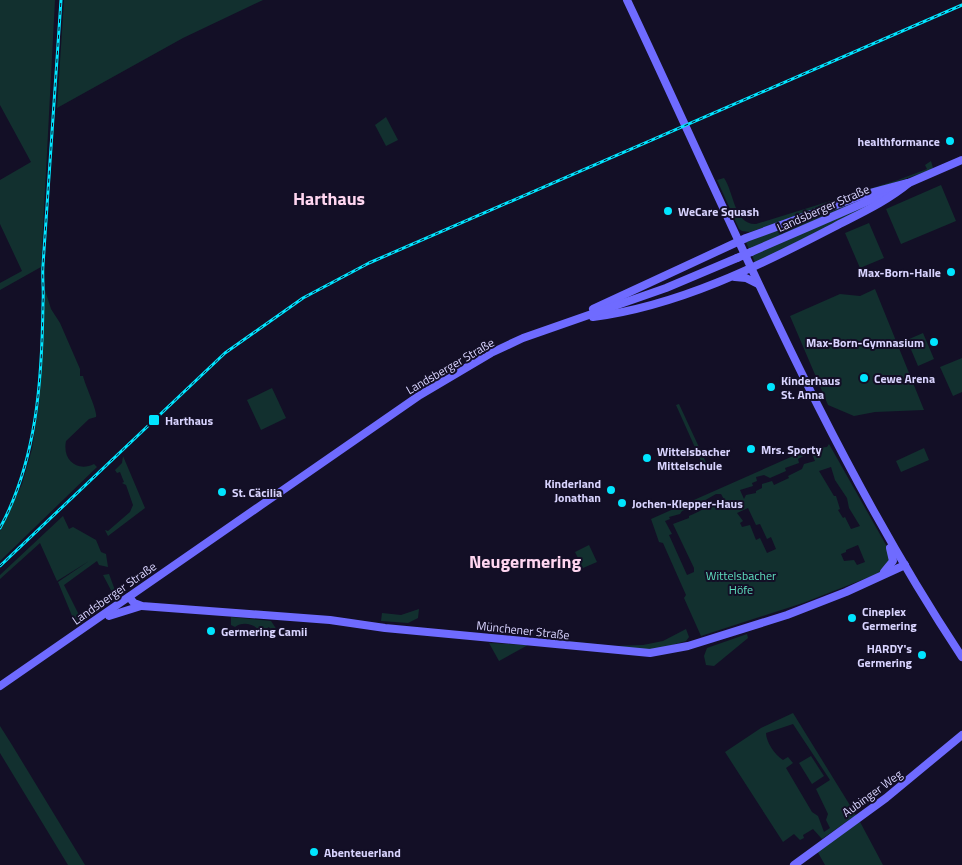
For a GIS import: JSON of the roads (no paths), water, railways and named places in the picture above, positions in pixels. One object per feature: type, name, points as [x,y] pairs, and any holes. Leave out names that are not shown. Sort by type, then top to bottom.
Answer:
[{"type":"main road","points":[[627,0],[758,284],[824,417],[905,565],[962,657]]},
{"type":"main road","name":"Landsberger Straße","points":[[0,686],[420,395],[491,353],[583,316],[666,288],[962,160]]},
{"type":"main road","points":[[583,316],[602,305],[738,241],[866,194],[909,183]]},
{"type":"main road","points":[[583,316],[619,314],[751,269],[877,204],[909,183]]},
{"type":"main road","points":[[732,227],[744,233],[758,233]]},
{"type":"main road","points":[[719,250],[728,240],[732,227]]},
{"type":"main road","points":[[758,284],[761,269],[769,260]]},
{"type":"main road","points":[[728,278],[744,277],[758,284]]},
{"type":"main road","points":[[870,501],[869,509],[894,559],[889,568],[876,579]]},
{"type":"main road","name":"Münchener Straße","points":[[142,606],[332,620],[385,628],[650,653],[688,646],[787,615],[876,579],[905,565]]},
{"type":"main road","points":[[129,597],[134,603],[142,606]]},
{"type":"main road","points":[[95,621],[122,610],[142,606]]},
{"type":"main road","name":"Aubinger Weg","points":[[794,865],[886,798],[962,735]]},
{"type":"railway","points":[[0,528],[12,502],[30,447],[39,390],[43,265],[61,0]]},
{"type":"railway","points":[[0,566],[225,353],[303,298],[369,263],[962,5]]},
{"type":"place","name":"healthformance","points":[[950,141]]},
{"type":"place","name":"WeCare Squash","points":[[668,211]]},
{"type":"place","name":"Max-Born-Halle","points":[[951,272]]},
{"type":"place","name":"Max-Born-Gymnasium","points":[[934,342]]},
{"type":"place","name":"Cewe Arena","points":[[864,378]]},
{"type":"place","name":"Kinderhaus St. Anna","points":[[771,387]]},
{"type":"place","name":"Harthaus","points":[[154,420]]},
{"type":"place","name":"Mrs. Sporty","points":[[751,449]]},
{"type":"place","name":"Wittelsbacher Mittelschule","points":[[647,458]]},
{"type":"place","name":"Kinderland Jonathan","points":[[611,490]]},
{"type":"place","name":"St. Cäcilia","points":[[222,492]]},
{"type":"place","name":"Jochen-Klepper-Haus","points":[[622,503]]},
{"type":"place","name":"Cineplex Germering","points":[[852,618]]},
{"type":"place","name":"Germering Camii","points":[[211,631]]},
{"type":"place","name":"HARDY's Germering","points":[[922,655]]},
{"type":"place","name":"Abenteuerland","points":[[314,852]]},
{"type":"district","name":"Harthaus","points":[[329,198]]},
{"type":"district","name":"Neugermering","points":[[525,561]]},
{"type":"park label","name":"Wittelsbacher Höfe","points":[[741,582]]}]
